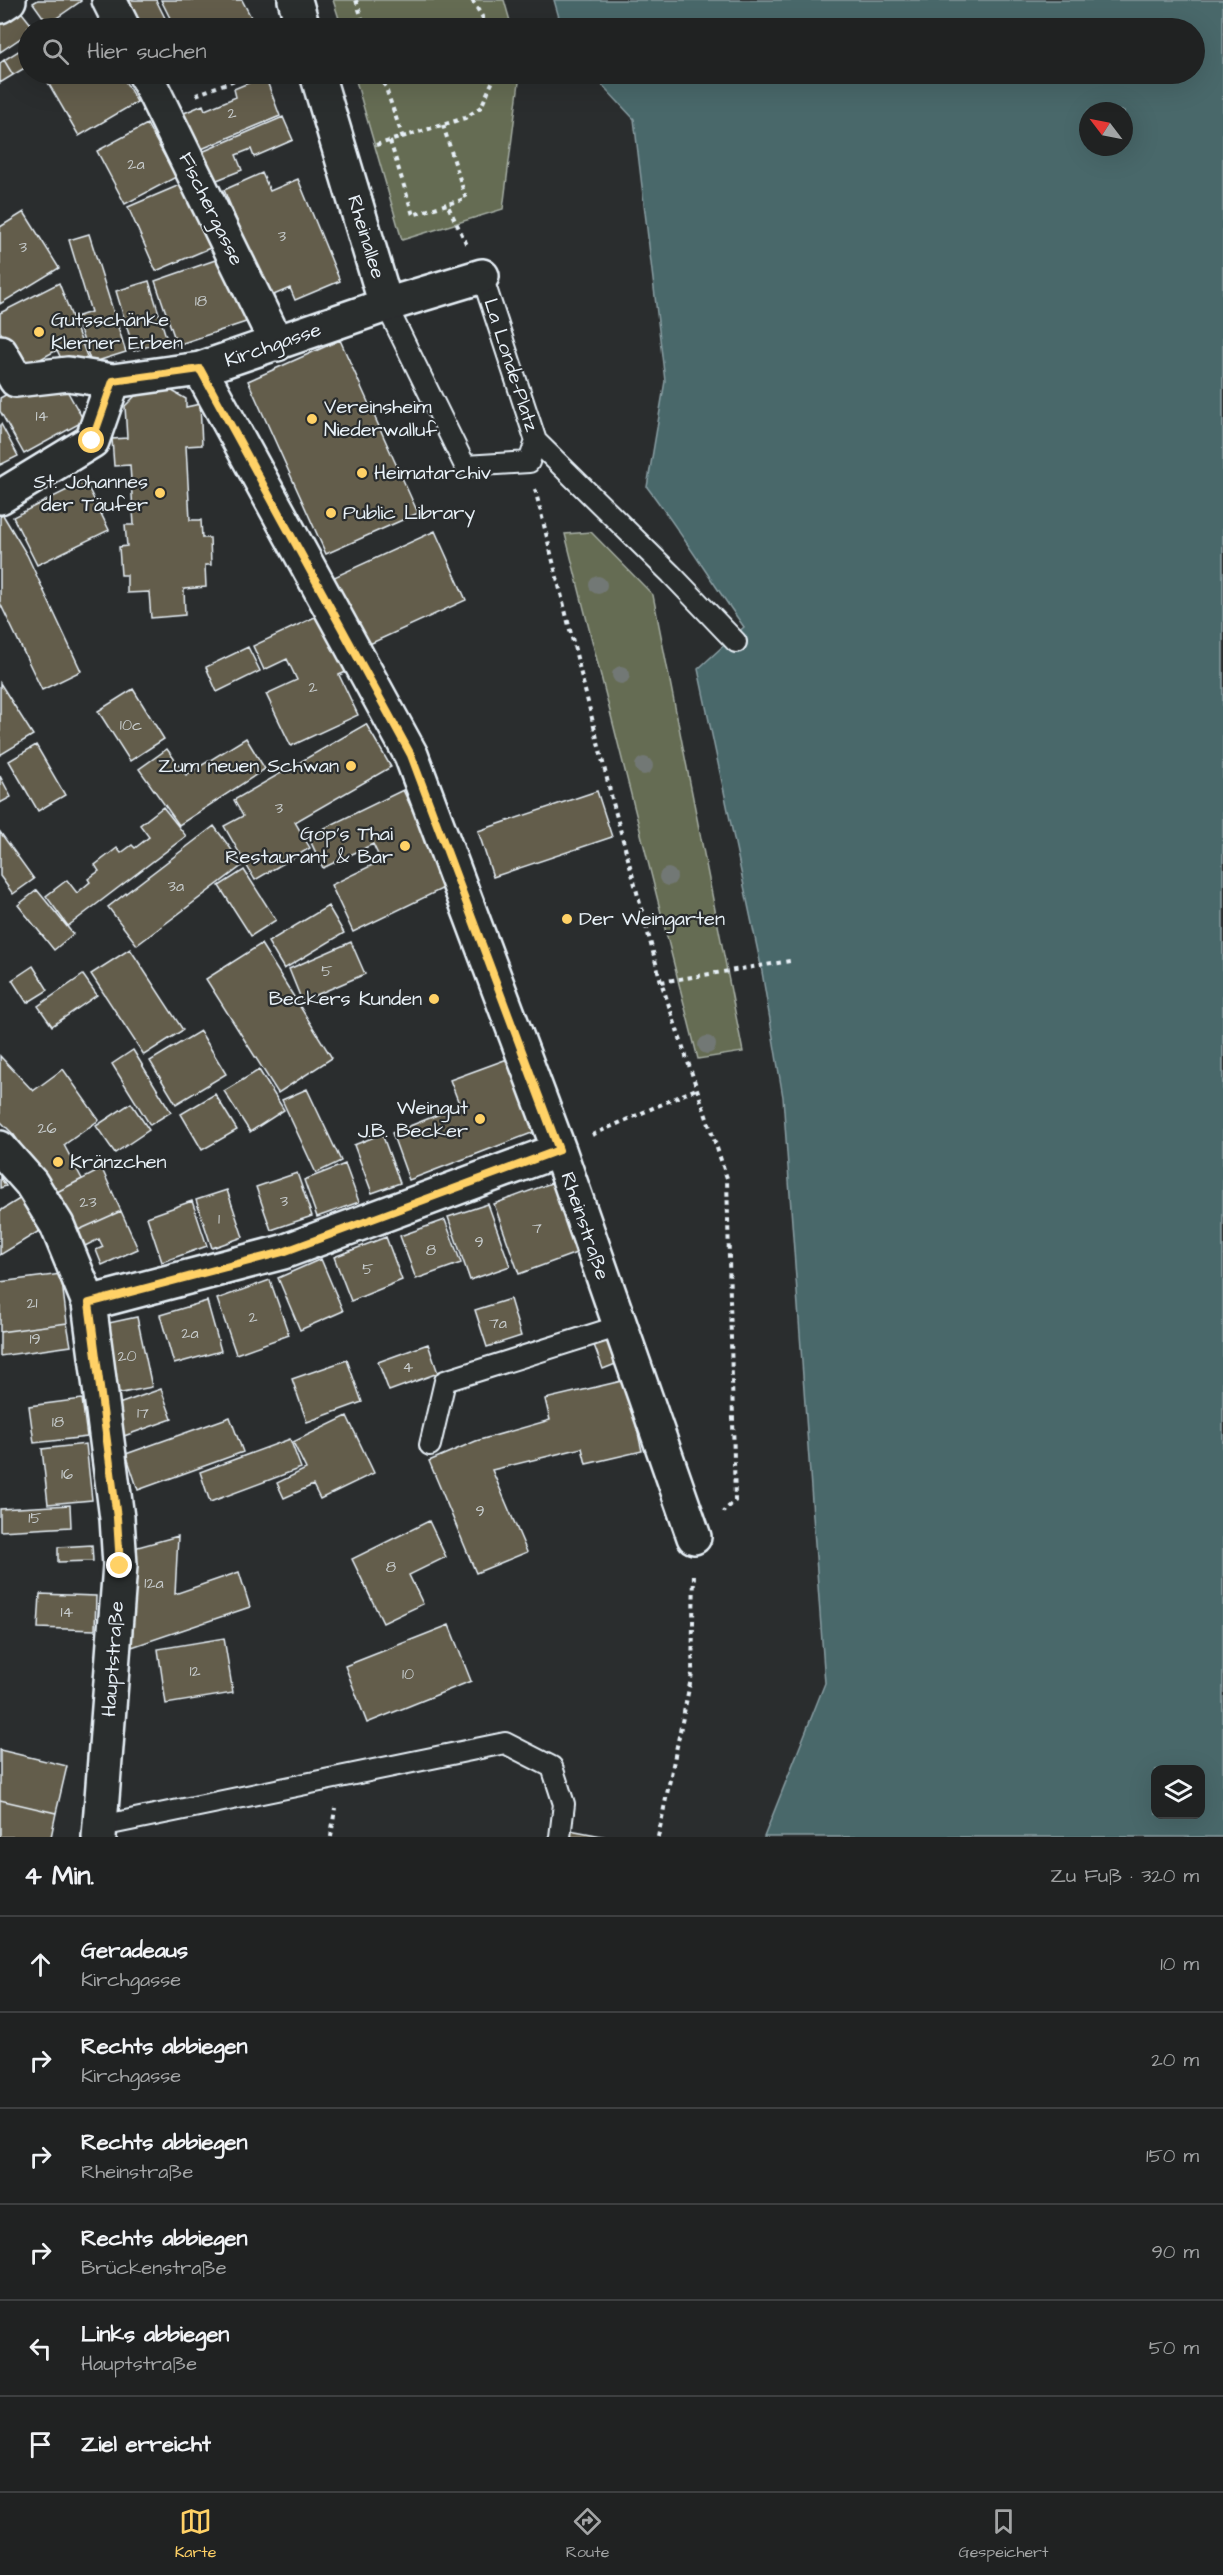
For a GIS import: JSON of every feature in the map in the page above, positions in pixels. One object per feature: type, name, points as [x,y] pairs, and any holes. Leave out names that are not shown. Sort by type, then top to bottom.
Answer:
[{"type":"street","points":[[0,6],[9,0]]},
{"type":"street","points":[[109,0],[118,18]]},
{"type":"street","points":[[295,0],[300,18]]},
{"type":"street","name":"Fischergasse","points":[[150,84],[277,344]]},
{"type":"street","name":"Rheinallee","points":[[320,84],[386,305],[482,276]]},
{"type":"street","name":"Kirchgasse","points":[[0,352],[16,380],[68,374],[113,381],[200,369],[386,305]]},
{"type":"street","name":"Rheinstraße","points":[[200,369],[411,755],[559,1150],[694,1537]]},
{"type":"street","points":[[0,497],[92,441],[113,381]]},
{"type":"street","name":"Hauptstraße","points":[[0,1148],[31,1183],[57,1225],[89,1303],[117,1518],[120,1566],[100,1832]]},
{"type":"street","points":[[89,1303],[283,1252],[559,1150]]},
{"type":"lane","name":"La Londe-Platz","points":[[386,305],[465,466],[529,462],[536,441],[482,276]]},
{"type":"lane","points":[[536,441],[671,574],[736,642]]},
{"type":"lane","points":[[430,1445],[445,1381],[620,1326]]},
{"type":"lane","points":[[100,1832],[505,1743],[552,1767],[564,1804],[560,1837]]},
{"type":"path","points":[[356,0],[362,18]]},
{"type":"path","points":[[472,0],[483,18]]},
{"type":"path","points":[[162,109],[225,84]]},
{"type":"path","points":[[384,84],[403,138]]},
{"type":"path","points":[[443,125],[465,199],[413,215],[390,141],[465,118],[481,107],[491,84]]},
{"type":"path","points":[[447,204],[482,276]]},
{"type":"path","points":[[529,462],[612,799],[661,982],[727,1178],[735,1501],[694,1537],[692,1674],[658,1837]]},
{"type":"path","points":[[661,982],[790,961]]},
{"type":"path","points":[[559,1150],[696,1089]]},
{"type":"green space","points":[[333,0],[504,0],[509,18],[339,18]]},
{"type":"green space","points":[[357,84],[519,84],[503,209],[402,240]]},
{"type":"green space","points":[[591,532],[653,595],[743,1052],[698,1059],[565,534]]},
{"type":"water","points":[[554,0],[1223,0],[1223,1837],[764,1837],[825,1683],[783,1097],[761,966],[698,669],[744,627],[647,487],[665,381],[634,119],[601,84],[1205,84],[1205,18],[559,18]]},
{"type":"building","points":[[38,0],[81,0],[57,18],[44,18],[33,3]]},
{"type":"building","points":[[118,0],[156,0],[165,18],[126,18]]},
{"type":"building","points":[[161,0],[242,0],[251,18],[170,18]]},
{"type":"building","points":[[19,9],[26,18],[18,18],[18,40],[0,52],[0,22]]},
{"type":"building","points":[[18,51],[18,72],[13,75],[4,60]]},
{"type":"building","points":[[4,60],[13,75],[0,83],[0,63]]},
{"type":"building","points":[[49,84],[127,84],[137,102],[79,136]]},
{"type":"building","points":[[246,84],[268,84],[280,116],[192,153],[177,116],[203,105],[205,110],[236,97],[234,89]]},
{"type":"building","points":[[283,117],[293,140],[254,157],[251,149],[236,155],[242,170],[207,184],[195,155]]},
{"type":"building","points":[[147,124],[176,177],[125,204],[97,151]]},
{"type":"building","points":[[262,173],[270,191],[298,179],[340,281],[295,300],[290,288],[269,297],[224,190]]},
{"type":"building","points":[[182,184],[210,248],[156,271],[128,207]]},
{"type":"building","points":[[24,212],[59,268],[0,304],[0,227]]},
{"type":"building","points":[[89,234],[126,352],[91,363],[76,317],[91,312],[69,240]]},
{"type":"building","points":[[224,257],[246,322],[177,345],[155,281]]},
{"type":"building","points":[[149,281],[167,340],[134,351],[116,291]]},
{"type":"building","points":[[59,283],[88,359],[66,369],[57,350],[20,370],[0,331],[0,313]]},
{"type":"building","points":[[340,340],[418,513],[326,554],[248,381]]},
{"type":"building","points":[[61,380],[84,421],[24,454],[0,411],[0,398],[31,381]]},
{"type":"building","name":"St. Johannes der Täufer","points":[[143,388],[167,388],[186,399],[186,407],[200,404],[202,445],[186,446],[190,520],[201,520],[202,538],[210,538],[211,565],[205,565],[206,587],[184,589],[185,615],[151,618],[149,592],[127,593],[127,575],[121,575],[119,547],[127,546],[125,525],[134,525],[130,465],[114,466],[112,439],[127,438],[125,406]]},
{"type":"building","points":[[0,425],[18,456],[0,465]]},
{"type":"building","points":[[85,481],[109,530],[37,565],[13,517]]},
{"type":"building","points":[[3,515],[27,555],[81,671],[42,690],[0,603],[0,517]]},
{"type":"building","points":[[435,531],[466,600],[363,647],[332,578]]},
{"type":"building","points":[[319,615],[346,672],[339,675],[358,715],[291,746],[266,694],[297,680],[287,659],[264,670],[253,646]]},
{"type":"building","points":[[248,647],[260,671],[217,692],[206,667]]},
{"type":"building","points":[[0,683],[33,735],[0,755]]},
{"type":"building","points":[[133,689],[164,739],[130,761],[98,711]]},
{"type":"building","points":[[366,724],[391,767],[295,822],[310,848],[255,880],[224,826],[243,816],[234,800]]},
{"type":"building","points":[[246,738],[265,769],[179,825],[139,769],[167,749],[186,775]]},
{"type":"building","points":[[36,745],[65,795],[38,811],[9,761]]},
{"type":"building","points":[[0,776],[11,797],[0,803]]},
{"type":"building","points":[[403,790],[448,886],[353,932],[331,885],[381,861],[373,844],[323,868],[308,836]]},
{"type":"building","points":[[597,791],[612,837],[493,877],[478,831]]},
{"type":"building","points":[[163,807],[186,836],[68,926],[46,896],[67,880],[77,893],[90,882],[88,879],[99,871],[95,865],[117,848],[121,853],[132,845],[135,848],[149,837],[140,825]]},
{"type":"building","points":[[214,826],[243,865],[137,945],[108,907]]},
{"type":"building","points":[[0,832],[34,879],[13,894],[0,876]]},
{"type":"building","points":[[244,870],[276,920],[251,936],[219,886]]},
{"type":"building","points":[[37,890],[73,934],[54,950],[18,905]]},
{"type":"building","points":[[328,906],[344,933],[284,969],[268,942]]},
{"type":"building","points":[[351,942],[365,974],[302,1001],[289,969]]},
{"type":"building","points":[[261,944],[332,1058],[278,1093],[206,979]]},
{"type":"building","points":[[130,949],[183,1030],[144,1055],[91,974]]},
{"type":"building","points":[[33,966],[48,990],[27,1003],[12,980]]},
{"type":"building","points":[[83,975],[97,995],[52,1026],[38,1006]]},
{"type":"building","points":[[200,1031],[226,1074],[176,1104],[150,1061]]},
{"type":"building","points":[[133,1050],[171,1112],[150,1125],[112,1064]]},
{"type":"building","points":[[0,1056],[33,1091],[63,1069],[99,1120],[64,1145],[82,1179],[55,1193],[14,1135],[0,1121]]},
{"type":"building","name":"Weingut J.B. Becker","points":[[510,1058],[537,1131],[409,1180],[392,1133],[460,1106],[450,1080]]},
{"type":"building","points":[[259,1070],[284,1110],[250,1132],[224,1091]]},
{"type":"building","points":[[307,1089],[341,1161],[316,1173],[282,1100]]},
{"type":"building","points":[[215,1094],[237,1130],[202,1150],[181,1114]]},
{"type":"building","points":[[131,1103],[149,1130],[115,1153],[96,1126]]},
{"type":"building","points":[[382,1134],[400,1183],[372,1193],[354,1145]]},
{"type":"building","points":[[345,1164],[359,1202],[317,1217],[304,1180]]},
{"type":"building","points":[[102,1169],[121,1211],[74,1232],[55,1193]]},
{"type":"building","points":[[297,1173],[312,1216],[271,1230],[256,1187]]},
{"type":"building","points":[[0,1177],[6,1186],[0,1188]]},
{"type":"building","points":[[554,1182],[579,1252],[519,1274],[494,1204]]},
{"type":"building","points":[[227,1190],[243,1237],[212,1248],[196,1200]]},
{"type":"building","points":[[21,1198],[41,1230],[0,1255],[0,1211]]},
{"type":"building","points":[[192,1201],[207,1246],[162,1262],[147,1217]]},
{"type":"building","points":[[488,1204],[510,1266],[470,1280],[448,1217]]},
{"type":"building","points":[[121,1211],[138,1249],[102,1265],[96,1250],[103,1247],[99,1239],[81,1248],[74,1232]]},
{"type":"building","points":[[445,1220],[461,1263],[416,1279],[400,1236]]},
{"type":"building","points":[[386,1237],[402,1280],[351,1301],[334,1257]]},
{"type":"building","points":[[321,1259],[343,1311],[300,1330],[278,1278]]},
{"type":"building","points":[[61,1274],[67,1323],[0,1332],[0,1282]]},
{"type":"building","points":[[270,1280],[289,1335],[236,1354],[217,1299]]},
{"type":"building","points":[[510,1299],[521,1336],[487,1347],[475,1310]]},
{"type":"building","points":[[207,1301],[221,1351],[174,1364],[160,1315]]},
{"type":"building","points":[[137,1317],[152,1387],[117,1394],[104,1324]]},
{"type":"building","points":[[67,1323],[71,1346],[0,1356],[0,1332]]},
{"type":"building","points":[[609,1339],[618,1363],[603,1369],[594,1345]]},
{"type":"building","points":[[428,1344],[438,1373],[389,1391],[378,1362]]},
{"type":"building","points":[[347,1360],[362,1402],[307,1422],[292,1379]]},
{"type":"building","points":[[626,1380],[642,1451],[586,1464],[582,1448],[492,1470],[527,1552],[476,1573],[429,1461],[476,1441],[550,1420],[545,1399]]},
{"type":"building","points":[[161,1389],[172,1419],[124,1436],[113,1406]]},
{"type":"building","points":[[82,1399],[87,1437],[34,1443],[29,1406]]},
{"type":"building","points":[[347,1416],[374,1473],[320,1499],[313,1485],[284,1498],[277,1483],[306,1469],[293,1442]]},
{"type":"building","points":[[230,1417],[243,1452],[138,1490],[126,1454]]},
{"type":"building","points":[[290,1439],[301,1468],[210,1502],[200,1472]]},
{"type":"building","points":[[86,1444],[92,1500],[48,1504],[42,1449]]},
{"type":"building","points":[[70,1505],[71,1527],[0,1531],[0,1509]]},
{"type":"building","points":[[429,1521],[446,1557],[409,1575],[423,1604],[383,1623],[352,1559]]},
{"type":"building","points":[[178,1536],[175,1594],[239,1572],[250,1607],[129,1648],[134,1548]]},
{"type":"building","points":[[92,1545],[93,1561],[58,1562],[58,1547]]},
{"type":"building","points":[[40,1594],[96,1596],[95,1630],[38,1628]]},
{"type":"building","points":[[449,1625],[471,1681],[367,1723],[345,1666]]},
{"type":"building","points":[[224,1638],[233,1693],[166,1704],[158,1649]]},
{"type":"building","points":[[0,1750],[67,1766],[56,1813],[0,1800]]},
{"type":"building","points":[[0,1800],[56,1813],[51,1837],[0,1837]]},
{"type":"building","points":[[570,1830],[607,1837],[569,1837]]},
{"type":"place","name":"Gutsschänke Klerner Erben","points":[[39,332]]},
{"type":"place","name":"Vereinsheim Niederwalluf","points":[[312,419]]},
{"type":"place","name":"Heimatarchiv","points":[[362,473]]},
{"type":"place","name":"St. Johannes der Täufer","points":[[160,493]]},
{"type":"place","name":"Public Library","points":[[331,513]]},
{"type":"place","name":"Zum neuen Schwan","points":[[351,766]]},
{"type":"place","name":"Gop's Thai Restaurant & Bar","points":[[405,846]]},
{"type":"place","name":"Der Weingarten","points":[[567,919]]},
{"type":"place","name":"Beckers Kunden","points":[[434,999]]},
{"type":"place","name":"Weingut J.B. Becker","points":[[480,1119]]},
{"type":"place","name":"Kränzchen","points":[[58,1162]]},
{"type":"route","points":[[92,441],[113,381],[200,369],[411,755],[559,1150],[283,1252],[89,1303],[117,1518],[120,1566]]}]
